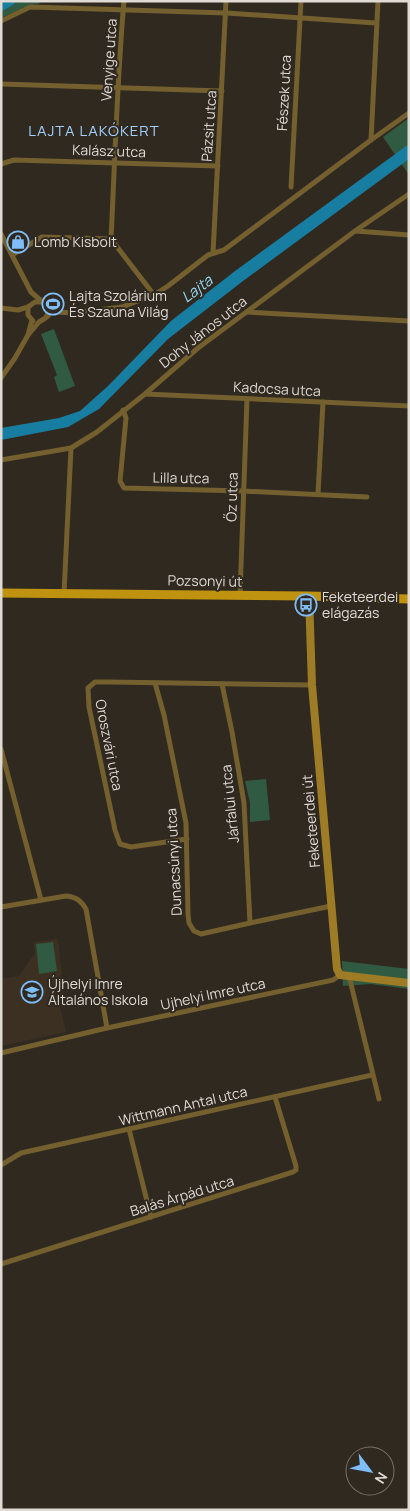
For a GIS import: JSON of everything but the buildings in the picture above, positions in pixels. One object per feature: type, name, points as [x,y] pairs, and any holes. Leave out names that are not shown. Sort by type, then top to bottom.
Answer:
[{"type":"main road","name":"Pozsonyi út","points":[[1,593],[309,596],[409,599]]},
{"type":"main road","name":"Feketeerdei út","points":[[309,596],[312,685],[331,906],[337,969],[345,975]]},
{"type":"main road","points":[[345,975],[409,983]]},
{"type":"street","name":"Venyige utca","points":[[111,239],[117,88],[124,1]]},
{"type":"street","name":"Pázsit utca","points":[[213,253],[226,1]]},
{"type":"street","name":"Fészek utca","points":[[291,187],[301,1]]},
{"type":"street","points":[[371,140],[378,1]]},
{"type":"street","points":[[1,21],[30,7],[226,13],[376,23]]},
{"type":"street","points":[[1,84],[222,90]]},
{"type":"street","points":[[1,234],[31,292],[48,308],[57,312],[72,313],[122,307],[154,295],[213,253],[224,250],[409,113]]},
{"type":"street","name":"Kalász utca","points":[[1,164],[14,160],[218,166]]},
{"type":"street","name":"Dohy János utca","points":[[1,460],[71,448],[97,432],[198,348],[355,231],[409,194]]},
{"type":"street","points":[[355,231],[409,235]]},
{"type":"street","points":[[12,255],[42,237],[111,239],[154,295]]},
{"type":"street","points":[[28,335],[31,292]]},
{"type":"street","points":[[18,310],[35,302],[43,302]]},
{"type":"street","points":[[1,308],[18,310],[39,322]]},
{"type":"street","points":[[47,316],[48,308]]},
{"type":"street","points":[[1,378],[28,335],[39,322],[57,312]]},
{"type":"street","points":[[246,312],[409,321]]},
{"type":"street","name":"Kadocsa utca","points":[[145,394],[409,406]]},
{"type":"street","name":"Őz utca","points":[[240,596],[247,399]]},
{"type":"street","points":[[318,494],[323,402]]},
{"type":"street","name":"Lilla utca","points":[[124,410],[126,418],[120,481],[124,488],[367,497]]},
{"type":"street","points":[[64,594],[71,448]]},
{"type":"street","name":"Oroszvári utca","points":[[187,839],[130,846],[120,844],[115,830],[89,707],[88,688],[95,682],[312,685]]},
{"type":"street","name":"Dunacsúnyi utca","points":[[155,684],[164,715],[186,823],[188,914],[189,923],[194,931],[201,934],[331,906]]},
{"type":"street","name":"Járfalui utca","points":[[222,684],[244,803],[250,923]]},
{"type":"street","points":[[1,748],[41,900]]},
{"type":"street","points":[[1,907],[66,896],[75,897],[82,902],[86,910],[107,1028]]},
{"type":"street","points":[[345,975],[379,1099]]},
{"type":"street","name":"Ujhelyi Imre utca","points":[[1,1053],[107,1028],[333,980],[345,975]]},
{"type":"street","name":"Wittmann Antal utca","points":[[1,1165],[21,1153],[372,1075]]},
{"type":"street","name":"Balás Árpád utca","points":[[1,1264],[294,1172],[296,1166],[274,1097]]},
{"type":"street","points":[[129,1129],[151,1217]]},
{"type":"shaded area","name":"Újhelyi Imre Általános Iskola","points":[[58,939],[65,1005],[60,1007],[66,1032],[1,1046],[1,979],[19,976],[35,953],[34,942]]},
{"type":"green space","points":[[1,1],[43,1],[38,4],[29,5],[1,18]]},
{"type":"green space","points":[[409,118],[409,175],[383,137]]},
{"type":"green space","points":[[54,329],[75,386],[59,392],[54,377],[57,375],[41,334]]},
{"type":"green space","points":[[266,779],[270,820],[250,822],[250,803],[245,781]]},
{"type":"green space","points":[[53,942],[57,971],[39,974],[36,944]]},
{"type":"green space","points":[[342,961],[409,969],[409,989],[371,984],[343,986]]},
{"type":"water","name":"Lajta","points":[[409,144],[409,159],[243,281],[168,339],[99,409],[68,427],[1,440],[1,428],[59,418],[80,411],[108,386],[171,321],[235,271]]},
{"type":"waterway","points":[[1,6],[10,1]]},
{"type":"place","name":"Lomb Kisbolt","points":[[18,242]]},
{"type":"place","name":"Lajta Szolárium És Szauna Világ","points":[[53,304]]},
{"type":"place","name":"Feketeerdei elágazás","points":[[306,605]]},
{"type":"place","name":"Újhelyi Imre Általános Iskola","points":[[32,992]]},
{"type":"district","name":"LAJTA LAKÓKERT","points":[[94,131]]}]
